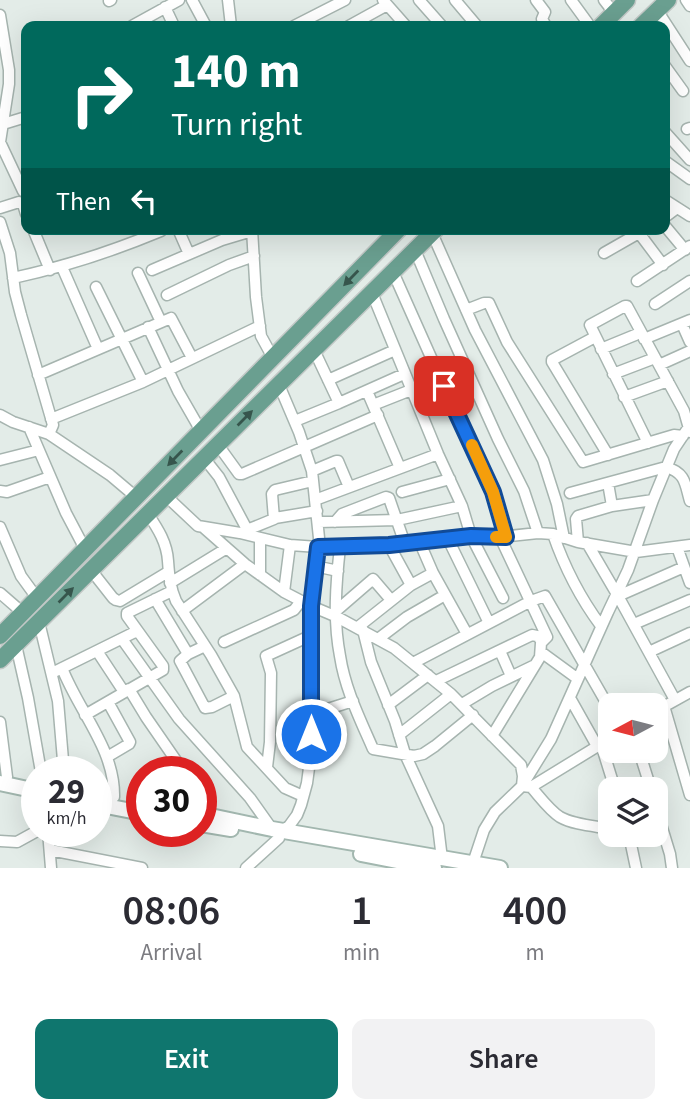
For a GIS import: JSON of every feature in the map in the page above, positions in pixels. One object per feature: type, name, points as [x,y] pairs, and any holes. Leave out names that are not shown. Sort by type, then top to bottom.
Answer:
[{"type":"main road","points":[[609,7],[627,0]]},
{"type":"main road","points":[[646,21],[663,5]]},
{"type":"main road","points":[[0,636],[390,235]]},
{"type":"main road","points":[[0,660],[430,235]]},
{"type":"main road","points":[[2,779],[21,781]]},
{"type":"main road","points":[[2,779],[21,786]]},
{"type":"main road","points":[[114,797],[126,800]]},
{"type":"main road","points":[[217,820],[438,863],[473,863],[499,868]]},
{"type":"street","points":[[192,0],[203,21]]},
{"type":"street","points":[[228,0],[230,21]]},
{"type":"street","points":[[304,21],[345,0]]},
{"type":"street","points":[[419,0],[438,21]]},
{"type":"street","points":[[455,0],[473,21]]},
{"type":"street","points":[[571,0],[586,21]]},
{"type":"street","points":[[686,0],[690,6]]},
{"type":"street","points":[[542,2],[545,12],[543,21]]},
{"type":"street","points":[[140,21],[171,3],[173,21]]},
{"type":"street","points":[[367,21],[385,3],[401,21]]},
{"type":"street","points":[[663,5],[690,61]]},
{"type":"street","points":[[0,15],[9,70],[0,142],[21,187]]},
{"type":"street","points":[[670,73],[683,91]]},
{"type":"street","points":[[2,127],[21,121]]},
{"type":"street","points":[[670,138],[690,160]]},
{"type":"street","points":[[670,163],[690,160]]},
{"type":"street","points":[[670,164],[690,179]]},
{"type":"street","points":[[0,208],[21,203]]},
{"type":"street","points":[[670,203],[690,216]]},
{"type":"street","points":[[670,213],[677,208]]},
{"type":"street","points":[[0,222],[10,253],[15,292],[51,419],[52,429],[49,434]]},
{"type":"street","points":[[638,281],[687,248],[670,231]]},
{"type":"street","points":[[35,235],[50,270]]},
{"type":"street","points":[[13,278],[62,267],[152,235]]},
{"type":"street","points":[[181,235],[190,254]]},
{"type":"street","points":[[152,270],[237,235]]},
{"type":"street","points":[[252,235],[261,336],[273,358]]},
{"type":"street","points":[[436,235],[475,330],[543,460],[564,538]]},
{"type":"street","points":[[604,253],[635,235]]},
{"type":"street","points":[[644,235],[663,265]]},
{"type":"street","points":[[415,250],[492,427],[524,491],[538,533]]},
{"type":"street","points":[[167,295],[254,256]]},
{"type":"street","points":[[62,267],[97,349]]},
{"type":"street","points":[[393,272],[493,492],[503,537],[547,636],[542,641],[536,665],[492,736]]},
{"type":"street","points":[[138,273],[161,322]]},
{"type":"street","points":[[655,304],[690,281]]},
{"type":"street","points":[[96,287],[143,382]]},
{"type":"street","points":[[372,293],[438,454],[463,506],[471,536],[503,598]]},
{"type":"street","points":[[466,310],[489,303],[508,342],[583,462],[688,431]]},
{"type":"street","points":[[527,786],[636,552],[674,449],[688,431],[688,420],[684,411],[625,306],[590,325],[648,443]]},
{"type":"street","points":[[37,375],[172,318],[192,358]]},
{"type":"street","points":[[601,349],[686,322],[690,342]]},
{"type":"street","points":[[51,419],[143,382],[260,326]]},
{"type":"street","points":[[148,327],[182,399],[201,431]]},
{"type":"street","points":[[595,337],[552,362],[608,455]]},
{"type":"street","points":[[314,350],[339,403]]},
{"type":"street","points":[[328,380],[395,350]]},
{"type":"street","points":[[613,373],[690,351]]},
{"type":"street","points":[[295,421],[404,374]]},
{"type":"street","points":[[624,397],[668,381]]},
{"type":"street","points":[[246,868],[297,815],[311,753],[311,606],[318,522],[312,476],[304,447],[279,385]]},
{"type":"street","points":[[218,445],[240,474],[304,447],[411,390]]},
{"type":"street","points":[[367,391],[400,468]]},
{"type":"street","points":[[0,415],[49,434],[110,475],[136,497]]},
{"type":"street","points":[[29,427],[66,513],[85,549]]},
{"type":"street","points":[[0,460],[39,450]]},
{"type":"street","points":[[252,535],[275,518],[316,505],[349,487],[438,454]]},
{"type":"street","points":[[204,458],[219,477],[252,535],[260,575]]},
{"type":"street","points":[[275,518],[272,494],[275,490],[312,476],[336,461],[349,487]]},
{"type":"street","points":[[570,493],[666,467],[683,477],[690,501]]},
{"type":"street","points":[[0,491],[7,492],[50,477]]},
{"type":"street","points":[[402,492],[450,479]]},
{"type":"street","points":[[608,483],[612,506]]},
{"type":"street","points":[[166,496],[198,526],[252,535],[290,545],[389,545],[420,543],[447,537],[503,537],[538,533],[636,552],[690,545]]},
{"type":"street","points":[[335,522],[342,514],[386,497],[389,498],[405,544]]},
{"type":"street","points":[[653,500],[612,506],[577,517],[583,542],[634,624],[675,700]]},
{"type":"street","points":[[318,522],[397,520],[463,506]]},
{"type":"street","points":[[148,514],[160,531],[170,582],[182,611],[234,695],[247,747],[285,789],[303,796]]},
{"type":"street","points":[[0,527],[21,576],[37,598]]},
{"type":"street","points":[[203,527],[245,564],[284,592],[311,606],[336,614],[394,648],[462,704],[521,765],[527,786],[556,814],[575,822],[598,826]]},
{"type":"street","points":[[553,534],[573,581],[601,626]]},
{"type":"street","points":[[447,537],[489,623]]},
{"type":"street","points":[[420,543],[433,573],[467,634]]},
{"type":"street","points":[[284,592],[290,545]]},
{"type":"street","points":[[389,545],[411,585]]},
{"type":"street","points":[[340,547],[336,614],[340,656],[353,701],[373,749],[423,754],[472,715]]},
{"type":"street","points":[[677,547],[690,583]]},
{"type":"street","points":[[91,570],[113,598],[120,601],[170,582],[227,548]]},
{"type":"street","points":[[182,611],[245,564]]},
{"type":"street","points":[[315,566],[338,571]]},
{"type":"street","points":[[617,595],[684,567]]},
{"type":"street","points":[[360,629],[391,600],[433,573]]},
{"type":"street","points":[[336,614],[373,579],[391,600]]},
{"type":"street","points":[[85,715],[163,670],[127,618],[127,613],[155,599],[170,582]]},
{"type":"street","points":[[0,593],[23,613]]},
{"type":"street","points":[[378,639],[407,617],[445,595]]},
{"type":"street","points":[[413,663],[543,596],[547,598],[600,693]]},
{"type":"street","points":[[155,599],[188,654]]},
{"type":"street","points":[[634,624],[690,600]]},
{"type":"street","points":[[224,642],[294,610],[300,601]]},
{"type":"street","points":[[39,622],[57,670],[69,685],[107,756]]},
{"type":"street","points":[[360,629],[405,754],[438,826],[438,863]]},
{"type":"street","points":[[57,670],[137,631]]},
{"type":"street","points":[[649,652],[690,633]]},
{"type":"street","points":[[267,767],[271,673],[266,656],[312,635]]},
{"type":"street","points":[[388,705],[432,678],[532,635],[542,641]]},
{"type":"street","points":[[122,639],[179,719],[278,832]]},
{"type":"street","points":[[16,645],[38,756]]},
{"type":"street","points":[[205,646],[180,661],[205,708],[234,695]]},
{"type":"street","points":[[97,651],[173,756]]},
{"type":"street","points":[[500,651],[511,676]]},
{"type":"street","points":[[541,652],[578,680]]},
{"type":"street","points":[[462,704],[536,665]]},
{"type":"street","points":[[57,670],[63,756]]},
{"type":"street","points":[[668,704],[690,692]]},
{"type":"street","points":[[399,736],[451,694]]},
{"type":"street","points":[[570,698],[598,743]]},
{"type":"street","points":[[312,714],[353,701]]},
{"type":"street","points":[[107,702],[130,744],[109,756]]},
{"type":"street","points":[[0,722],[2,779]]},
{"type":"street","points":[[668,732],[690,795]]},
{"type":"street","points":[[473,863],[484,831],[495,812],[527,786],[598,746]]},
{"type":"street","points":[[112,776],[114,797]]},
{"type":"street","points":[[0,841],[21,840]]},
{"type":"street","points":[[50,847],[51,868]]},
{"type":"street","points":[[632,847],[636,868]]},
{"type":"street","points":[[668,847],[671,868]]},
{"type":"street","points":[[50,850],[142,868]]},
{"type":"slow traffic","points":[[472,445],[493,492],[506,537],[496,537]]},
{"type":"route","points":[[311,734],[311,606],[318,547],[420,543],[447,537],[506,537],[493,492],[444,386]]}]
